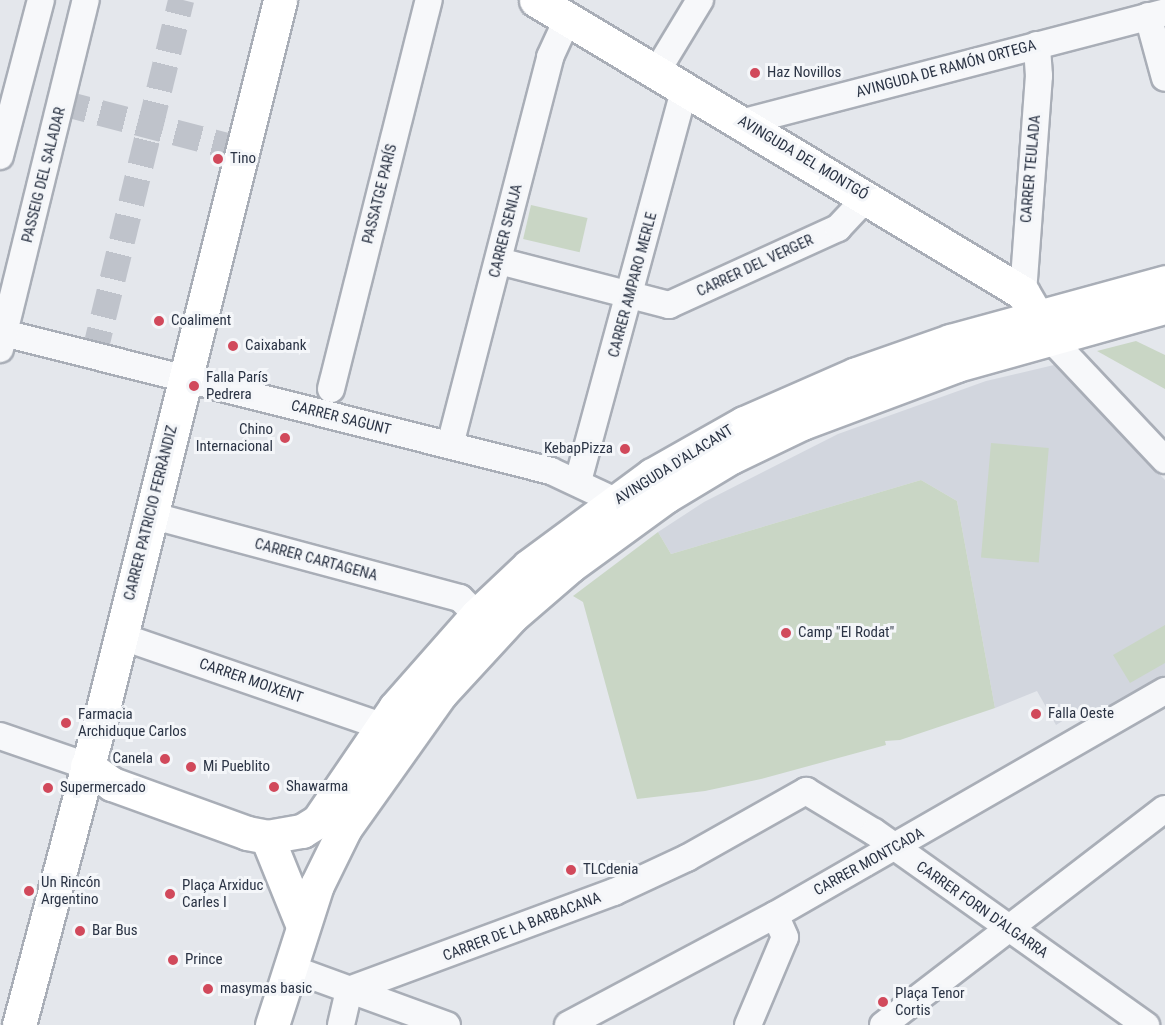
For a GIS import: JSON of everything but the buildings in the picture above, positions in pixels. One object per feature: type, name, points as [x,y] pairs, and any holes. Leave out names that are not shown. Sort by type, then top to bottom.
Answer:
[{"type":"main road","name":"CARRER PATRICIO FERRÀNDIZ","points":[[19,1025],[87,766],[280,0]]},
{"type":"main road","name":"AVINGUDA DEL MONTGÓ","points":[[536,0],[867,197],[1036,316]]},
{"type":"main road","name":"AVINGUDA D'ALACANT","points":[[267,837],[289,836],[318,821],[381,726],[420,677],[477,615],[529,566],[622,511],[731,457],[802,423],[886,389],[1036,316],[1165,282]]},
{"type":"main road","name":"AVINGUDA D'ALACANT","points":[[1036,316],[1165,307]]},
{"type":"main road","name":"AVINGUDA D'ALACANT","points":[[303,926],[317,885],[345,828],[441,693],[513,616],[622,511]]},
{"type":"main road","points":[[87,766],[112,784],[267,837],[303,926],[272,1025]]},
{"type":"street","points":[[0,156],[40,0]]},
{"type":"street","name":"PASSEIG DEL SALADAR","points":[[1,338],[86,0]]},
{"type":"street","name":"PASSATGE PARÍS","points":[[331,389],[429,0]]},
{"type":"street","points":[[657,71],[700,0]]},
{"type":"street","points":[[1159,9],[1165,78]]},
{"type":"street","name":"AVINGUDA DE RAMÓN ORTEGA","points":[[744,122],[1037,45],[1159,9]]},
{"type":"street","name":"CARRER SENIJA","points":[[450,445],[550,57],[567,20]]},
{"type":"street","name":"CARRER TEULADA","points":[[1036,316],[1039,76],[1037,45]]},
{"type":"street","name":"CARRER AMPARO MERLE","points":[[578,481],[630,297],[682,99],[688,89]]},
{"type":"street","name":"CARRER DEL VERGER","points":[[499,261],[630,297],[669,305],[838,228],[867,197]]},
{"type":"street","points":[[1036,316],[1165,459]]},
{"type":"street","name":"CARRER SAGUNT","points":[[1,338],[185,378],[551,471],[578,481],[622,511]]},
{"type":"street","name":"CARRER CARTAGENA","points":[[150,515],[460,598],[477,615]]},
{"type":"street","name":"CARRER MOIXENT","points":[[120,636],[381,726]]},
{"type":"street","name":"CARRER MONTCADA","points":[[568,1025],[775,915],[893,849],[1165,691]]},
{"type":"street","points":[[0,736],[87,766]]},
{"type":"street","name":"CARRER DE LA BARBACANA","points":[[349,990],[614,892],[765,816],[799,792],[818,795]]},
{"type":"street","name":"CARRER FORN D'ALGARRA","points":[[818,795],[1146,1025]]},
{"type":"street","points":[[883,1025],[1007,927],[1165,809]]},
{"type":"street","points":[[748,1025],[785,937],[775,915]]},
{"type":"street","points":[[290,968],[447,1025]]},
{"type":"street","points":[[341,1025],[349,990]]},
{"type":"street","points":[[1156,1025],[1165,1014]]},
{"type":"shaded area","points":[[1054,365],[1165,480],[1165,675],[1084,722],[1077,712],[1056,725],[1037,691],[995,708],[957,501],[921,480],[671,554],[658,532],[704,502],[838,434],[986,381]]},
{"type":"green space","points":[[531,205],[588,218],[580,252],[523,239]]},
{"type":"green space","points":[[1136,341],[1165,355],[1165,389],[1097,351]]},
{"type":"green space","points":[[991,443],[1049,448],[1039,563],[981,558]]},
{"type":"green space","name":"Camp \"El Rodat\"","points":[[921,480],[957,501],[995,708],[900,740],[885,741],[886,745],[761,779],[705,791],[637,799],[583,602],[573,596],[658,532],[671,554]]},
{"type":"green space","points":[[1165,625],[1165,663],[1130,683],[1113,655]]},
{"type":"tunnel","points":[[94,355],[181,0]]},
{"type":"tunnel","points":[[62,103],[242,150]]},
{"type":"place","name":"Haz Novillos","points":[[755,73]]},
{"type":"place","name":"Tino","points":[[218,159]]},
{"type":"place","name":"Coaliment","points":[[159,321]]},
{"type":"place","name":"Caixabank","points":[[233,346]]},
{"type":"place","name":"Falla París Pedrera","points":[[194,386]]},
{"type":"place","name":"Chino Internacional","points":[[285,438]]},
{"type":"place","name":"KebapPizza","points":[[625,449]]},
{"type":"place","name":"Camp \"El Rodat\"","points":[[786,633]]},
{"type":"place","name":"Falla Oeste","points":[[1036,714]]},
{"type":"place","name":"Farmacia Archiduque Carlos","points":[[66,723]]},
{"type":"place","name":"Canela","points":[[165,759]]},
{"type":"place","name":"Mi Pueblito","points":[[191,767]]},
{"type":"place","name":"Shawarma","points":[[274,787]]},
{"type":"place","name":"Supermercado","points":[[48,788]]},
{"type":"place","name":"TLCdenia","points":[[571,870]]},
{"type":"place","name":"Un Rincón Argentino","points":[[29,891]]},
{"type":"place","name":"Plaça Arxiduc Carles I","points":[[170,894]]},
{"type":"place","name":"Bar Bus","points":[[80,931]]},
{"type":"place","name":"Prince","points":[[173,960]]},
{"type":"place","name":"masymas basic","points":[[208,989]]},
{"type":"place","name":"Plaça Tenor Cortis","points":[[883,1002]]}]
